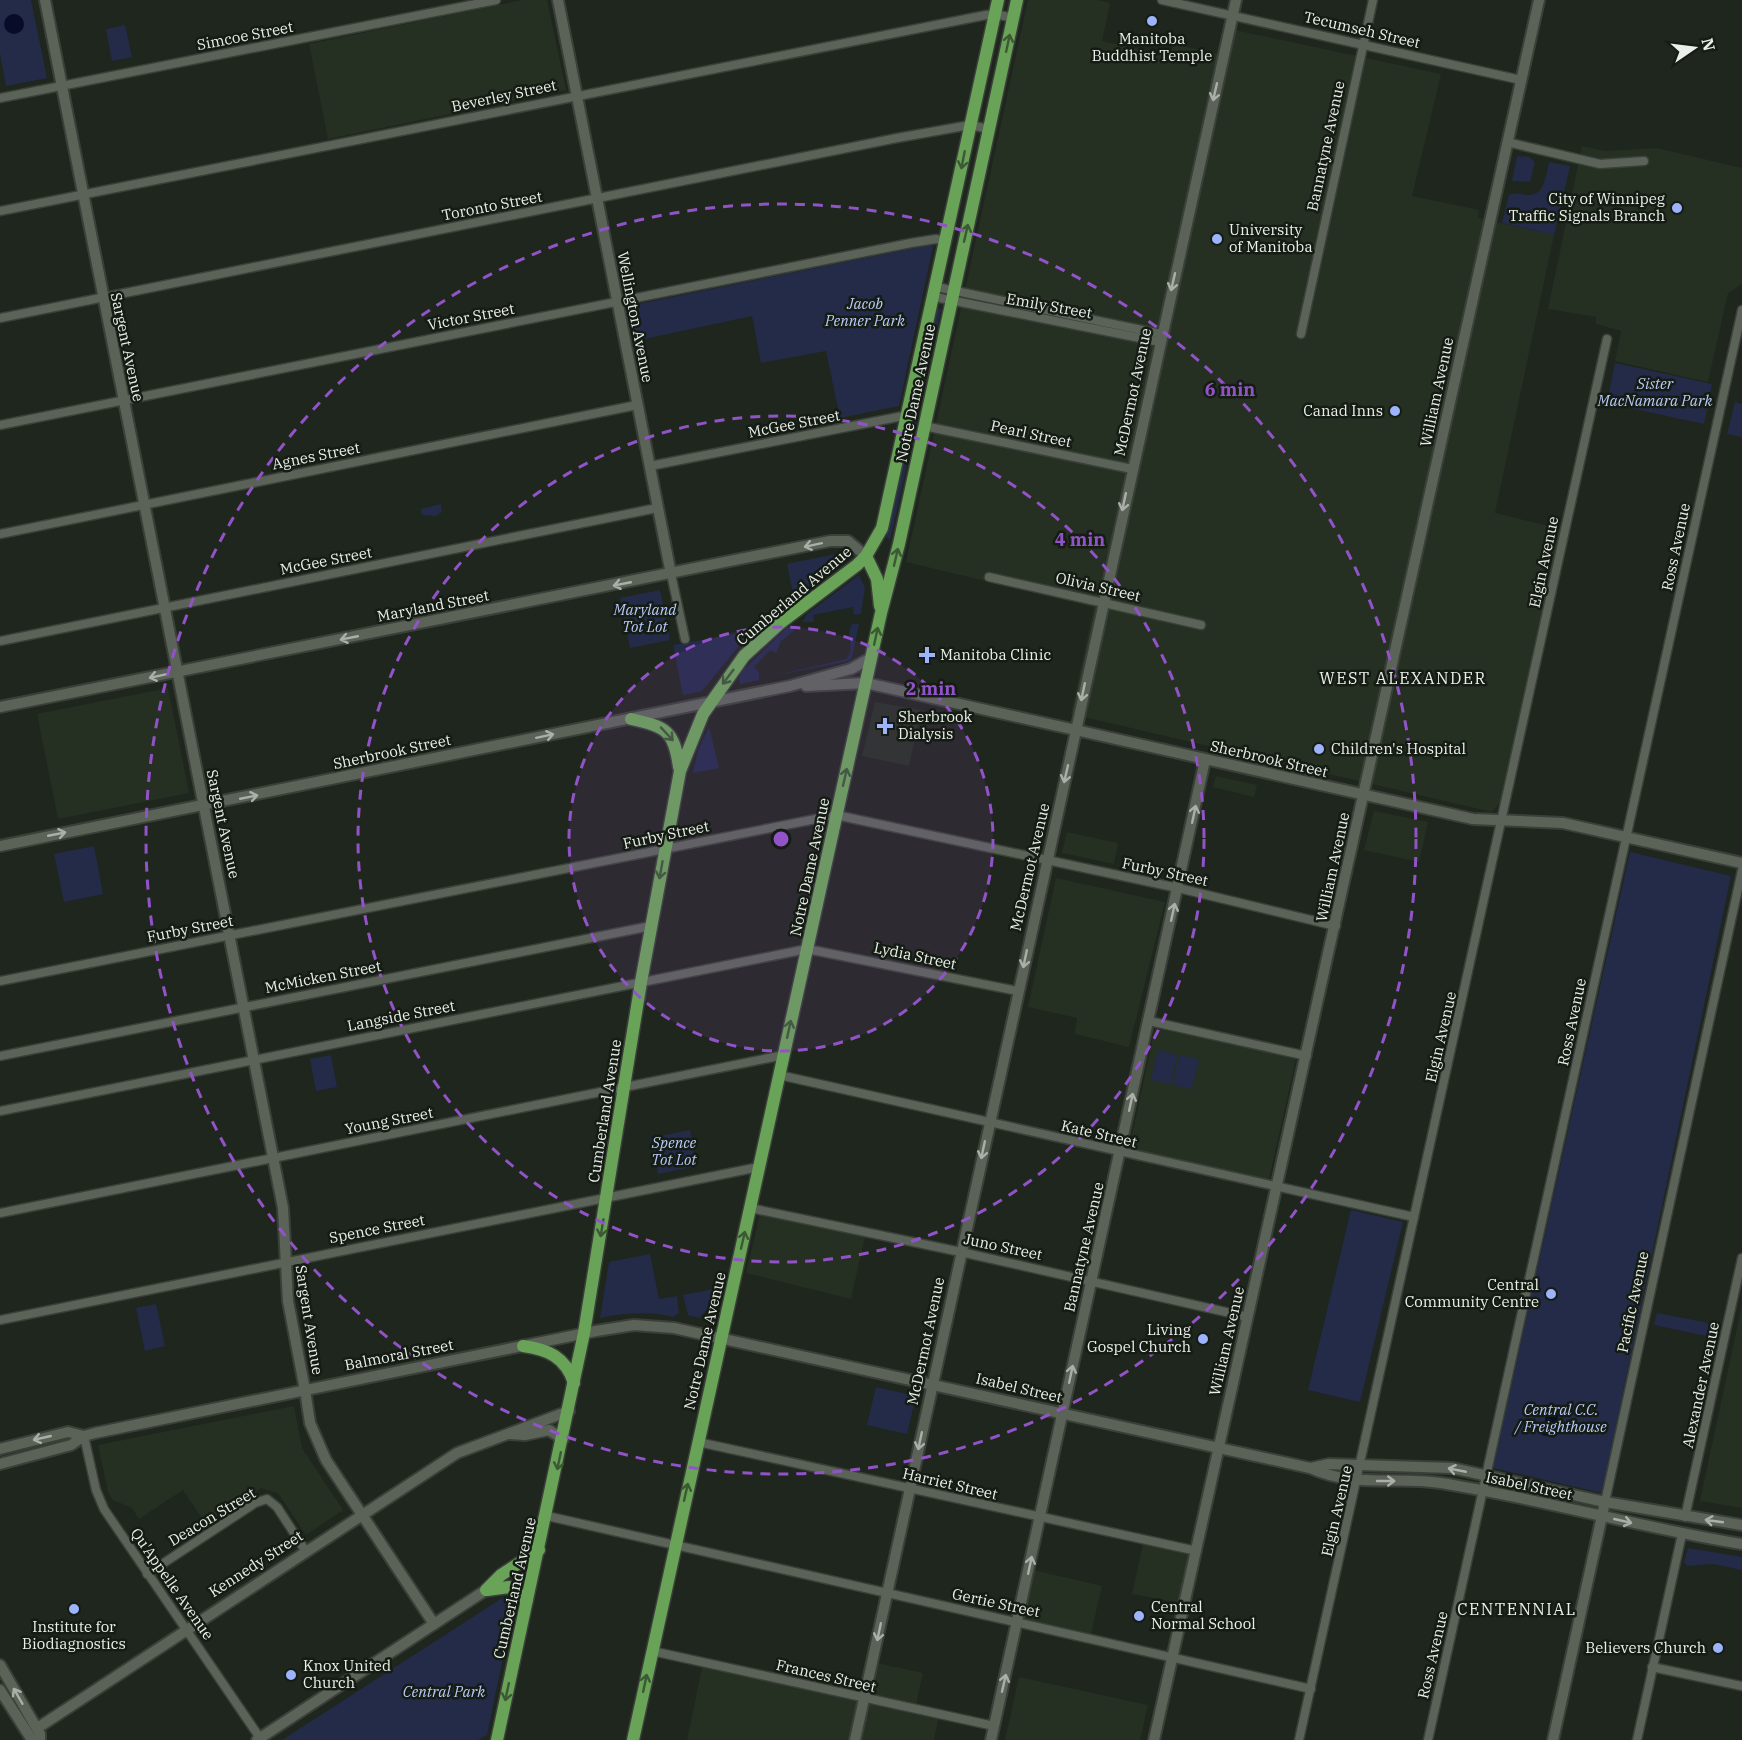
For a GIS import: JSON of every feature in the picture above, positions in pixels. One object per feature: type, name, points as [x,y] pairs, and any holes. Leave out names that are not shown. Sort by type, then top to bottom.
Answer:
[{"type":"main road","name":"Sargent Avenue","points":[[45,0],[283,1208],[284,1262],[292,1328],[316,1440],[361,1514],[435,1624]]},
{"type":"main road","name":"Wellington Avenue","points":[[558,0],[671,574]]},
{"type":"main road","name":"Notre Dame Avenue","points":[[866,556],[882,528],[936,292],[998,0]]},
{"type":"main road","name":"Notre Dame Avenue","points":[[633,1740],[880,613],[891,581],[1017,0]]},
{"type":"main road","name":"McDermot Avenue","points":[[855,1740],[1160,338],[1236,0]]},
{"type":"main road","name":"William Avenue","points":[[1154,1740],[1336,926],[1539,0]]},
{"type":"main road","name":"Maryland Street","points":[[0,706],[834,540],[853,544],[866,556]]},
{"type":"main road","points":[[866,556],[877,579],[880,613]]},
{"type":"main road","name":"Cumberland Avenue","points":[[497,1740],[547,1516],[584,1333],[641,982],[680,771],[692,738],[710,703],[736,666],[759,642],[849,572],[866,556]]},
{"type":"main road","name":"Sherbrook Street","points":[[0,846],[790,687],[851,669],[871,658]]},
{"type":"main road","name":"Sherbrook Street","points":[[790,687],[866,683],[1473,819],[1557,822],[1742,863]]},
{"type":"main road","points":[[631,718],[654,724],[671,735],[677,749],[680,771]]},
{"type":"main road","name":"Bannatyne Avenue","points":[[991,1740],[1205,760]]},
{"type":"main road","name":"Balmoral Street","points":[[0,1464],[71,1445],[84,1436],[584,1333],[642,1325],[720,1338]]},
{"type":"main road","name":"Isabel Street","points":[[720,1338],[1310,1468],[1327,1476],[1357,1481],[1422,1481],[1483,1491],[1682,1534],[1742,1544]]},
{"type":"main road","points":[[523,1346],[540,1348],[559,1358],[574,1383]]},
{"type":"main road","name":"Kennedy Street","points":[[34,1731],[305,1550],[457,1453],[481,1442],[510,1434],[569,1411]]},
{"type":"main road","name":"Kennedy Street","points":[[510,1434],[525,1435],[549,1430],[563,1439]]},
{"type":"main road","name":"Balmoral Street","points":[[0,1449],[68,1432],[84,1436]]},
{"type":"main road","name":"Isabel Street","points":[[1310,1468],[1329,1464],[1425,1466],[1488,1476],[1685,1517],[1742,1525]]},
{"type":"main road","name":"Pacific Avenue","points":[[1553,1740],[1605,1502]]},
{"type":"main road","points":[[258,1739],[486,1590],[501,1575],[538,1550]]},
{"type":"main road","points":[[486,1590],[509,1587],[527,1600]]},
{"type":"main road","points":[[0,1665],[34,1731]]},
{"type":"main road","points":[[0,1690],[40,1740]]},
{"type":"street","name":"Simcoe Street","points":[[0,98],[496,0]]},
{"type":"street","name":"Tecumseh Street","points":[[1162,0],[1521,80]]},
{"type":"street","name":"Bannatyne Avenue","points":[[1301,334],[1374,0]]},
{"type":"street","name":"Beverley Street","points":[[0,211],[995,14],[1013,18]]},
{"type":"street","name":"Toronto Street","points":[[0,318],[970,125],[989,129]]},
{"type":"street","points":[[1507,142],[1600,164],[1644,161]]},
{"type":"street","name":"Victor Street","points":[[0,425],[911,243],[936,239],[947,241]]},
{"type":"street","name":"Emily Street","points":[[936,292],[1160,338]]},
{"type":"street","name":"Ross Avenue","points":[[1428,1740],[1488,1476],[1742,310]]},
{"type":"street","name":"Elgin Avenue","points":[[1299,1740],[1362,1465],[1414,1217],[1607,339]]},
{"type":"street","name":"Agnes Street","points":[[0,534],[637,405]]},
{"type":"street","name":"McGee Street","points":[[650,466],[908,415]]},
{"type":"street","name":"Pearl Street","points":[[924,426],[1132,469]]},
{"type":"street","name":"McGee Street","points":[[0,641],[657,508]]},
{"type":"street","name":"Wellington Avenue","points":[[671,574],[685,639]]},
{"type":"street","name":"Olivia Street","points":[[989,577],[1201,625]]},
{"type":"street","name":"Furby Street","points":[[0,981],[836,815],[1178,888],[1336,926]]},
{"type":"street","name":"Pacific Avenue","points":[[1605,1502],[1742,870]]},
{"type":"street","name":"McMicken Street","points":[[0,1056],[651,926]]},
{"type":"street","name":"Langside Street","points":[[0,1111],[807,949]]},
{"type":"street","name":"Lydia Street","points":[[807,949],[1018,991]]},
{"type":"street","points":[[1149,1022],[1306,1056]]},
{"type":"street","name":"Young Street","points":[[0,1213],[784,1055]]},
{"type":"street","name":"Kate Street","points":[[779,1075],[1414,1217]]},
{"type":"street","name":"Spence Street","points":[[0,1320],[759,1167]]},
{"type":"street","name":"Juno Street","points":[[750,1208],[961,1252],[1248,1317]]},
{"type":"street","name":"Alexander Avenue","points":[[1685,1517],[1742,1258]]},
{"type":"street","name":"Qu'Appelle Avenue","points":[[84,1436],[98,1498],[258,1739]]},
{"type":"street","name":"Harriet Street","points":[[698,1442],[1197,1551]]},
{"type":"street","name":"Deacon Street","points":[[147,1574],[255,1503],[267,1499],[277,1507],[305,1550]]},
{"type":"street","name":"Gertie Street","points":[[547,1516],[1311,1689]]},
{"type":"street","points":[[1637,1740],[1682,1534]]},
{"type":"street","name":"Frances Street","points":[[652,1651],[994,1726]]},
{"type":"street","points":[[1653,1667],[1742,1686]]},
{"type":"shaded area","points":[[523,0],[547,0],[566,90],[328,139],[309,44]]},
{"type":"shaded area","points":[[1028,0],[1097,0],[1110,3],[1102,41],[1170,56],[1173,44],[1224,55],[1230,29],[1441,74],[1412,196],[1479,210],[1478,218],[1554,235],[1495,513],[1561,529],[1504,798],[1492,812],[1071,714],[1094,607],[906,562]]},
{"type":"shaded area","points":[[14,14],[21,17],[24,24],[21,31],[14,34],[7,31],[4,24],[7,17]]},
{"type":"shaded area","points":[[1582,146],[1605,151],[1657,148],[1742,168],[1742,284],[1728,293],[1708,382],[1615,361],[1621,331],[1596,324],[1596,317],[1548,309]]},
{"type":"shaded area","points":[[168,688],[189,793],[58,819],[37,714]]},
{"type":"shaded area","points":[[875,702],[921,710],[909,766],[862,756]]},
{"type":"shaded area","points":[[1216,776],[1257,785],[1254,797],[1213,787]]},
{"type":"shaded area","points":[[1374,811],[1428,822],[1419,862],[1364,850]]},
{"type":"shaded area","points":[[1067,832],[1118,843],[1114,864],[1062,853]]},
{"type":"shaded area","points":[[1056,878],[1165,902],[1129,1047],[1075,1034],[1077,1018],[1028,1007]]},
{"type":"shaded area","points":[[1155,1028],[1296,1059],[1269,1179],[1129,1149]]},
{"type":"shaded area","points":[[761,1210],[866,1232],[851,1299],[746,1273]]},
{"type":"shaded area","points":[[1742,1305],[1742,1508],[1700,1501]]},
{"type":"shaded area","points":[[1548,1405],[1560,1407],[1554,1437],[1542,1435]]},
{"type":"shaded area","points":[[294,1406],[302,1448],[343,1510],[306,1535],[278,1493],[261,1488],[207,1526],[183,1490],[139,1519],[132,1508],[113,1500],[108,1492],[98,1445]]},
{"type":"shaded area","points":[[1144,1540],[1197,1551],[1185,1604],[1132,1594]]},
{"type":"shaded area","points":[[1029,1569],[1102,1586],[1090,1638],[1018,1622]]},
{"type":"shaded area","points":[[872,1662],[923,1673],[915,1709],[939,1714],[934,1740],[687,1740],[703,1663],[864,1698]]},
{"type":"shaded area","points":[[1019,1677],[1148,1705],[1140,1740],[1005,1740]]},
{"type":"green space","points":[[0,0],[31,0],[47,78],[6,86],[0,53]]},
{"type":"green space","points":[[125,25],[132,57],[112,61],[106,29]]},
{"type":"green space","points":[[1517,156],[1529,157],[1535,162],[1530,182],[1512,181]]},
{"type":"green space","points":[[1549,162],[1570,166],[1554,235],[1502,223],[1509,195],[1516,193],[1528,195],[1538,192],[1544,183]]},
{"type":"green space","name":"Jacob Penner Park","points":[[933,246],[899,406],[840,418],[826,351],[761,363],[752,316],[635,341],[628,306]]},
{"type":"green space","points":[[937,308],[941,309],[919,410],[916,409]]},
{"type":"green space","name":"Sister MacNamara Park","points":[[1615,363],[1712,384],[1704,424],[1607,403]]},
{"type":"green space","points":[[1735,402],[1742,404],[1742,437],[1727,434]]},
{"type":"green space","points":[[914,415],[918,416],[890,540],[886,537]]},
{"type":"green space","points":[[441,504],[442,512],[436,516],[422,515],[421,509]]},
{"type":"green space","points":[[840,553],[846,559],[794,598],[787,564]]},
{"type":"green space","points":[[859,575],[865,588],[861,614],[854,615],[853,607],[813,615],[814,622],[803,622],[807,614]]},
{"type":"green space","name":"Maryland Tot Lot","points":[[660,590],[670,640],[630,648],[620,598]]},
{"type":"green space","points":[[852,624],[859,624],[852,657],[849,661],[768,677],[846,659],[851,646],[849,633]]},
{"type":"green space","points":[[789,626],[793,626],[795,630],[781,641],[776,653],[770,650],[754,667],[759,672],[759,680],[740,684],[739,678],[743,670]]},
{"type":"green space","points":[[751,631],[702,691],[683,695],[673,645]]},
{"type":"green space","points":[[709,727],[719,768],[693,773],[698,750]]},
{"type":"green space","points":[[94,846],[103,894],[64,902],[54,854]]},
{"type":"green space","name":"Central C.C. / Freighthouse","points":[[1630,852],[1731,876],[1602,1493],[1493,1468]]},
{"type":"green space","points":[[1158,1050],[1177,1055],[1171,1084],[1151,1080]]},
{"type":"green space","points":[[331,1055],[337,1087],[316,1091],[310,1059]]},
{"type":"green space","points":[[1179,1055],[1199,1059],[1192,1089],[1173,1085]]},
{"type":"green space","name":"Spence Tot Lot","points":[[690,1130],[697,1166],[658,1174],[650,1138]]},
{"type":"green space","points":[[1351,1210],[1403,1222],[1360,1402],[1308,1390]]},
{"type":"green space","points":[[650,1254],[659,1299],[677,1296],[679,1313],[673,1317],[637,1313],[600,1318],[609,1262]]},
{"type":"green space","points":[[719,1288],[715,1300],[699,1318],[688,1315],[683,1295]]},
{"type":"green space","points":[[156,1304],[165,1346],[145,1351],[136,1308]]},
{"type":"green space","points":[[1657,1313],[1719,1325],[1716,1338],[1654,1325]]},
{"type":"green space","points":[[876,1387],[916,1396],[907,1434],[867,1425]]},
{"type":"green space","points":[[1688,1548],[1742,1557],[1742,1570],[1713,1564],[1688,1566],[1684,1562]]},
{"type":"green space","name":"Central Park","points":[[507,1595],[512,1598],[514,1604],[487,1735],[478,1740],[282,1740]]},
{"type":"place","name":"Manitoba Buddhist Temple","points":[[1152,21]]},
{"type":"place","name":"City of Winnipeg Traffic Signals Branch","points":[[1677,208]]},
{"type":"place","name":"University of Manitoba","points":[[1217,239]]},
{"type":"place","name":"Canad Inns","points":[[1395,411]]},
{"type":"place","name":"Manitoba Clinic","points":[[927,655]]},
{"type":"place","name":"Sherbrook Dialysis","points":[[885,726]]},
{"type":"place","name":"Children's Hospital","points":[[1319,749]]},
{"type":"place","name":"Central Community Centre","points":[[1551,1294]]},
{"type":"place","name":"Living Gospel Church","points":[[1203,1339]]},
{"type":"place","name":"Institute for Biodiagnostics","points":[[74,1609]]},
{"type":"place","name":"Central Normal School","points":[[1139,1616]]},
{"type":"place","name":"Believers Church","points":[[1718,1648]]},
{"type":"place","name":"Knox United Church","points":[[291,1675]]},
{"type":"district","name":"WEST ALEXANDER","points":[[1403,678]]},
{"type":"district","name":"CENTENNIAL","points":[[1517,1609]]}]
